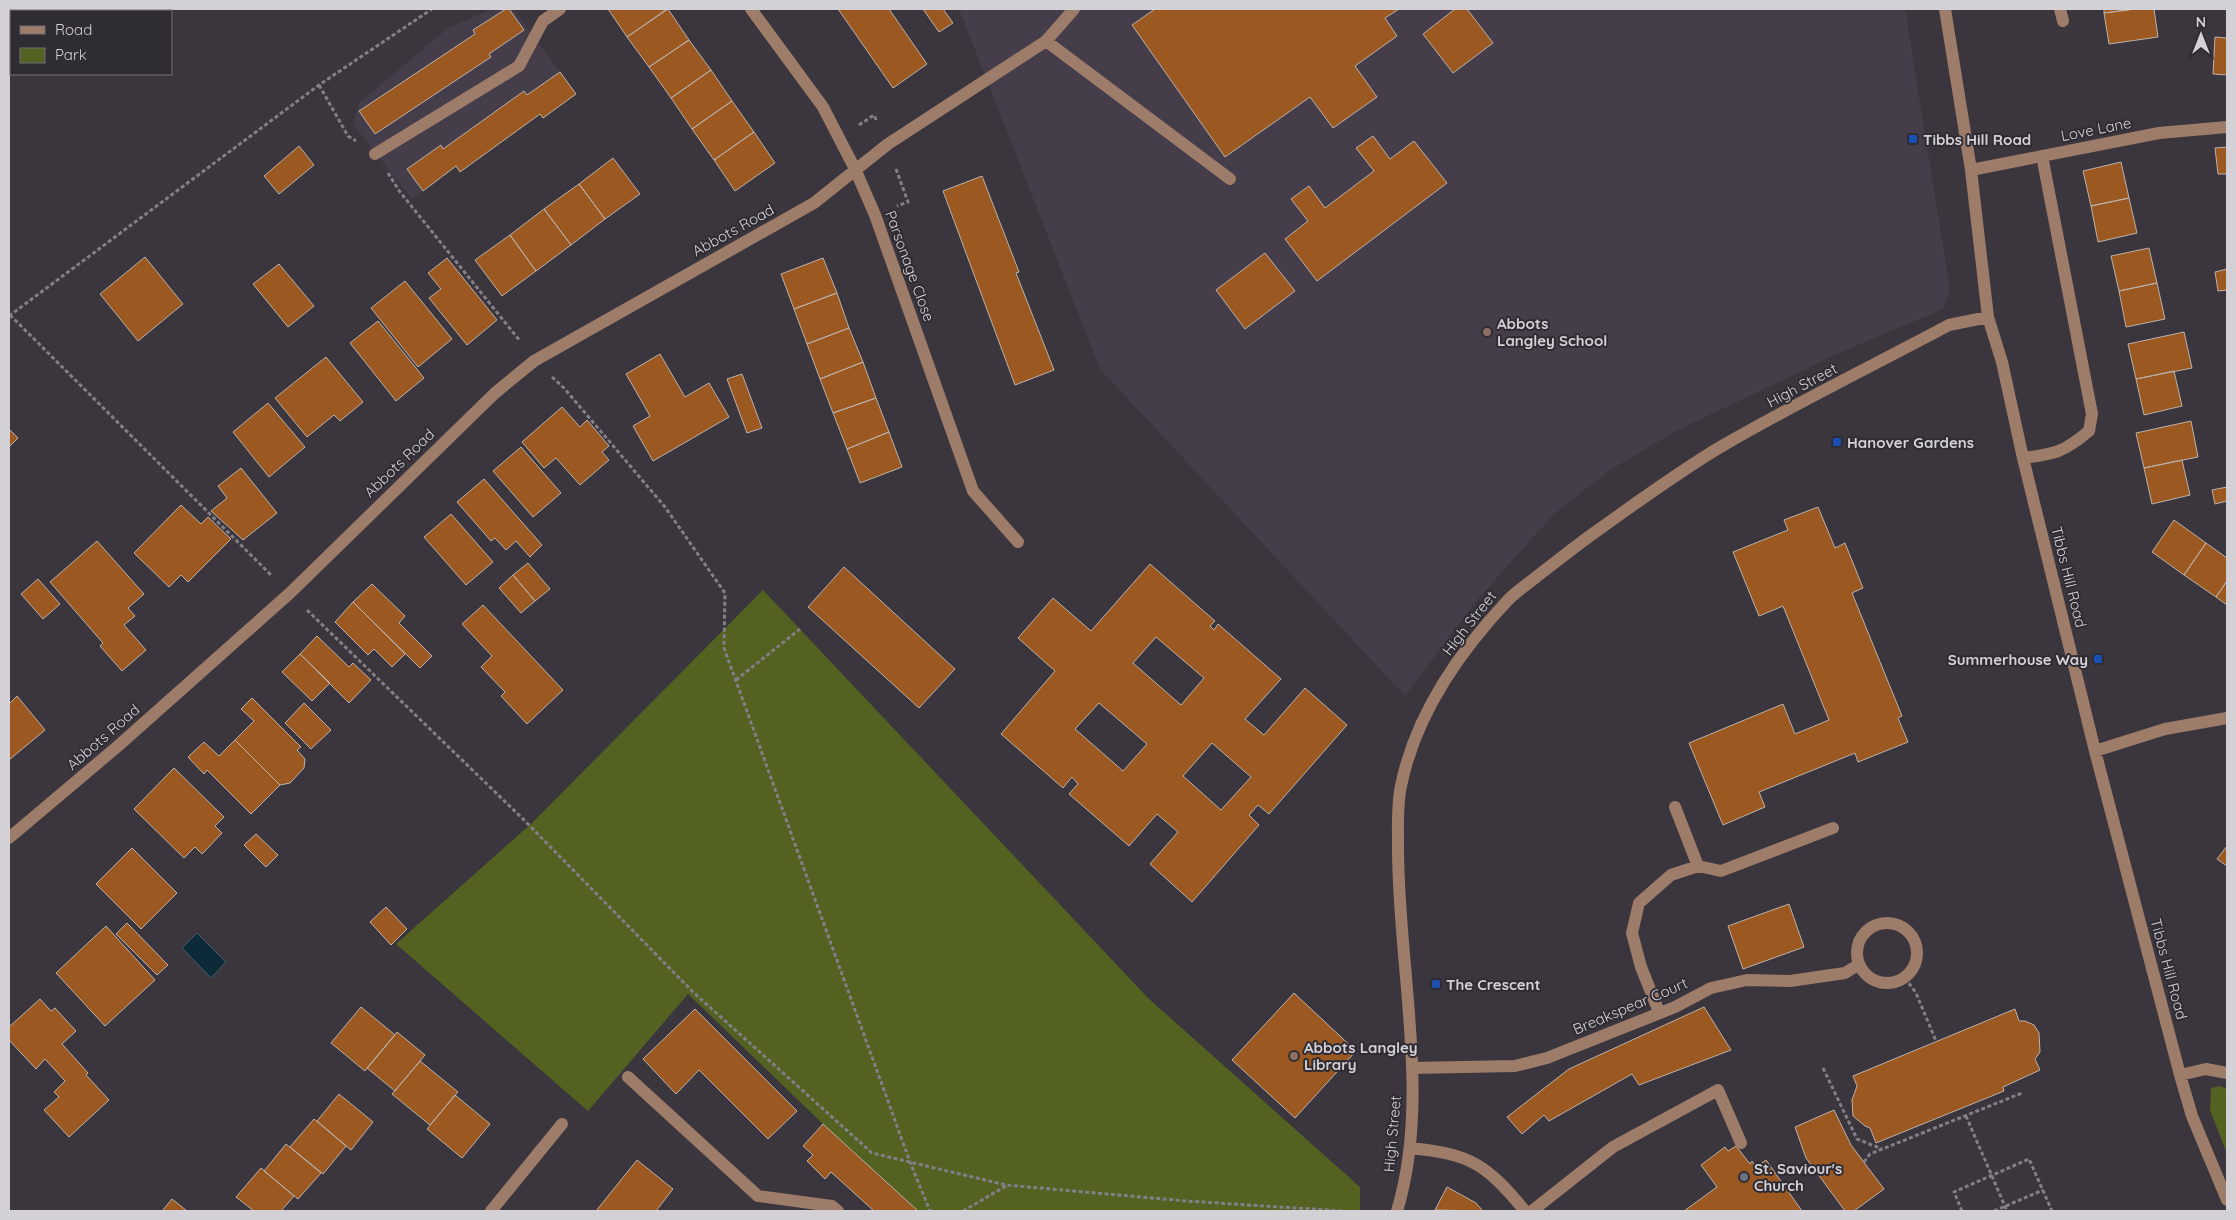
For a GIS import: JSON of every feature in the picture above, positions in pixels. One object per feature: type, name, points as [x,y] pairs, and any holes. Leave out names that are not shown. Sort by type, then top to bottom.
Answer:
[{"type":"street","points":[[375,154],[518,66],[543,21],[560,9]]},
{"type":"street","name":"Parsonage Close","points":[[750,9],[823,107],[855,169],[875,215],[973,492],[1018,542]]},
{"type":"street","name":"Abbots Road","points":[[9,838],[124,740],[290,593],[495,393],[534,361],[814,203],[888,144],[1046,41],[1074,9]]},
{"type":"street","name":"Tibbs Hill Road","points":[[1945,9],[1971,170],[1988,317],[2002,362],[2023,458],[2094,750],[2180,1075],[2192,1116],[2227,1200]]},
{"type":"street","points":[[1046,41],[1230,179]]},
{"type":"street","name":"Love Lane","points":[[1971,170],[2159,133],[2227,127]]},
{"type":"street","points":[[2023,458],[2057,453],[2070,446],[2089,431],[2092,414],[2042,156]]},
{"type":"street","name":"High Street","points":[[1397,1211],[1410,1148],[1412,1068],[1398,905],[1400,788],[1411,750],[1435,697],[1469,645],[1510,598],[1634,504],[1721,447],[1949,325],[1988,317]]},
{"type":"street","points":[[2094,750],[2165,729],[2227,718]]},
{"type":"street","points":[[1675,807],[1698,866]]},
{"type":"street","points":[[1659,1012],[1641,968],[1632,933],[1638,903],[1671,876],[1698,866],[1721,871],[1833,828]]},
{"type":"street","points":[[1884,922],[1907,929],[1917,945],[1917,960],[1910,974],[1899,982],[1882,984],[1867,977],[1858,965],[1856,946],[1865,930],[1884,922]]},
{"type":"street","name":"Breakspear Court","points":[[1412,1068],[1515,1066],[1547,1058],[1675,1007],[1711,988],[1747,980],[1790,981],[1846,973],[1858,965]]},
{"type":"street","points":[[2180,1075],[2206,1069],[2227,1073]]},
{"type":"street","points":[[628,1077],[758,1196],[832,1206],[838,1211]]},
{"type":"street","points":[[1532,1211],[1613,1147],[1718,1090],[1741,1143]]},
{"type":"street","points":[[491,1211],[562,1124]]},
{"type":"street","points":[[1410,1148],[1448,1153],[1469,1159],[1502,1183],[1525,1211]]},
{"type":"path","points":[[432,9],[319,85],[10,316],[290,593],[523,819],[693,992],[872,1152],[1006,1186],[1186,1201],[1343,1211]]},
{"type":"path","points":[[319,85],[348,136],[375,154],[400,192],[534,361],[564,388],[665,507],[725,593],[724,648],[910,1162],[930,1211]]},
{"type":"path","points":[[736,680],[800,628]]},
{"type":"path","points":[[1905,978],[1916,993],[1936,1042]]},
{"type":"path","points":[[1822,1068],[1857,1139],[1883,1149]]},
{"type":"path","points":[[1864,1162],[1870,1154],[2022,1093]]},
{"type":"path","points":[[1966,1116],[2008,1211]]},
{"type":"path","points":[[1962,1211],[1954,1192],[2029,1159],[2052,1211]]},
{"type":"path","points":[[963,1211],[1006,1186]]},
{"type":"path","points":[[1994,1211],[2043,1190]]},
{"type":"shaded area","points":[[493,9],[513,9],[576,94],[543,118],[540,114],[456,167],[412,199],[353,124],[359,103],[448,28]]},
{"type":"shaded area","name":"Abbots Langley School","points":[[959,9],[1905,9],[1950,290],[1943,309],[1837,354],[1674,432],[1610,470],[1554,514],[1477,600],[1405,696],[1100,369]]},
{"type":"green space","points":[[763,590],[1148,998],[1360,1187],[1360,1211],[918,1211],[823,1124],[688,994],[588,1111],[396,944],[532,823]]},
{"type":"green space","points":[[2220,1086],[2227,1089],[2227,1154],[2210,1110],[2211,1088]]},
{"type":"water","points":[[197,933],[226,962],[211,978],[182,948]]},
{"type":"building","points":[[506,9],[509,9],[524,30],[489,54],[491,57],[375,134],[359,111],[475,34],[473,30]]},
{"type":"building","points":[[608,9],[667,9],[627,37]]},
{"type":"building","points":[[668,9],[689,40],[649,67],[627,37]]},
{"type":"building","points":[[838,9],[889,9],[927,64],[893,88]]},
{"type":"building","points":[[923,9],[943,9],[953,23],[939,32]]},
{"type":"building","points":[[1155,9],[1399,9],[1385,18],[1397,36],[1355,66],[1377,97],[1333,128],[1310,97],[1225,157],[1132,25]]},
{"type":"building","points":[[1455,9],[1467,9],[1493,43],[1453,73],[1423,34]]},
{"type":"building","points":[[2104,9],[2135,9],[2104,13]]},
{"type":"building","points":[[2135,9],[2154,9],[2158,37],[2109,44],[2104,13]]},
{"type":"building","points":[[2215,37],[2227,38],[2227,75],[2213,74]]},
{"type":"building","points":[[689,40],[711,70],[671,98],[649,67]]},
{"type":"building","points":[[711,70],[732,101],[692,129],[671,98]]},
{"type":"building","points":[[560,72],[576,94],[543,118],[540,114],[460,172],[456,166],[423,191],[407,169],[441,145],[443,149],[524,91],[527,95]]},
{"type":"building","points":[[732,101],[754,132],[714,160],[692,129]]},
{"type":"building","points":[[754,132],[775,163],[735,191],[714,160]]},
{"type":"building","points":[[1373,136],[1390,159],[1414,141],[1447,183],[1317,281],[1285,239],[1308,221],[1291,199],[1309,186],[1325,208],[1374,171],[1356,148]]},
{"type":"building","points":[[299,146],[314,165],[279,194],[264,176]]},
{"type":"building","points":[[2227,147],[2227,174],[2218,174],[2215,148]]},
{"type":"building","points":[[613,158],[640,194],[605,219],[579,184]]},
{"type":"building","points":[[2121,162],[2129,198],[2091,206],[2083,171]]},
{"type":"building","points":[[982,176],[1019,272],[1016,273],[1054,370],[1015,385],[943,191]]},
{"type":"building","points":[[579,184],[605,219],[571,245],[544,209]]},
{"type":"building","points":[[2129,198],[2137,233],[2098,242],[2091,206]]},
{"type":"building","points":[[544,209],[571,245],[536,271],[510,235]]},
{"type":"building","points":[[510,235],[536,271],[502,296],[475,260]]},
{"type":"building","points":[[2149,248],[2157,283],[2119,291],[2111,256]]},
{"type":"building","points":[[1265,253],[1295,291],[1245,329],[1216,290]]},
{"type":"building","points":[[145,257],[183,304],[138,341],[100,294]]},
{"type":"building","points":[[447,258],[497,320],[467,345],[429,298],[441,289],[428,273]]},
{"type":"building","points":[[823,258],[837,293],[794,309],[781,274]]},
{"type":"building","points":[[279,264],[314,306],[288,327],[253,284]]},
{"type":"building","points":[[2227,269],[2227,290],[2218,291],[2215,272]]},
{"type":"building","points":[[405,281],[452,339],[418,367],[371,308]]},
{"type":"building","points":[[2157,283],[2165,319],[2126,327],[2119,291]]},
{"type":"building","points":[[837,293],[849,328],[807,344],[794,309]]},
{"type":"building","points":[[378,321],[424,378],[396,401],[350,343]]},
{"type":"building","points":[[849,328],[863,362],[820,379],[807,344]]},
{"type":"building","points":[[2184,332],[2192,368],[2136,379],[2128,344]]},
{"type":"building","points":[[660,354],[685,397],[709,383],[729,417],[653,461],[633,426],[650,416],[626,374]]},
{"type":"building","points":[[326,357],[363,402],[340,421],[334,415],[307,437],[275,398]]},
{"type":"building","points":[[863,362],[876,398],[833,413],[820,379]]},
{"type":"building","points":[[2174,371],[2182,406],[2144,415],[2136,379]]},
{"type":"building","points":[[742,374],[762,428],[747,433],[727,379]]},
{"type":"building","points":[[876,398],[889,432],[847,449],[833,413]]},
{"type":"building","points":[[268,403],[305,447],[269,477],[233,432]]},
{"type":"building","points":[[562,407],[580,427],[587,420],[609,446],[602,452],[609,460],[580,485],[556,458],[544,468],[522,442]]},
{"type":"building","points":[[2191,421],[2198,457],[2144,468],[2136,433]]},
{"type":"building","points":[[9,429],[18,438],[9,447]]},
{"type":"building","points":[[889,432],[902,467],[860,483],[847,449]]},
{"type":"building","points":[[521,447],[561,493],[533,517],[493,471]]},
{"type":"building","points":[[2182,460],[2190,495],[2152,504],[2144,468]]},
{"type":"building","points":[[241,468],[277,513],[243,540],[211,511],[227,498],[218,486]]},
{"type":"building","points":[[484,479],[542,545],[530,557],[516,541],[506,550],[495,538],[491,541],[457,502]]},
{"type":"building","points":[[2227,487],[2227,501],[2215,504],[2212,490]]},
{"type":"building","points":[[181,505],[201,524],[208,517],[231,539],[188,582],[181,575],[169,587],[134,553]]},
{"type":"building","points":[[1818,507],[1835,548],[1845,543],[1863,588],[1852,593],[1902,716],[1898,718],[1908,742],[1858,762],[1855,753],[1759,792],[1765,807],[1723,825],[1689,743],[1783,704],[1795,734],[1829,720],[1783,606],[1759,616],[1733,552],[1788,530],[1784,520]]},
{"type":"building","points":[[451,514],[493,562],[466,585],[424,537]]},
{"type":"building","points":[[2174,520],[2206,543],[2184,575],[2152,552]]},
{"type":"building","points":[[97,541],[144,594],[128,608],[135,616],[124,625],[146,650],[122,671],[100,646],[103,643],[50,582]]},
{"type":"building","points":[[2206,543],[2227,558],[2227,581],[2216,597],[2184,575]]},
{"type":"building","points":[[528,563],[550,589],[535,601],[513,575]]},
{"type":"building","points":[[1150,564],[1215,621],[1210,626],[1214,630],[1218,624],[1281,679],[1245,719],[1264,735],[1305,688],[1347,725],[1269,814],[1258,805],[1249,815],[1259,825],[1192,902],[1150,864],[1178,832],[1157,814],[1129,846],[1069,794],[1078,784],[1072,777],[1063,788],[1001,734],[1055,671],[1018,638],[1053,598],[1091,631]],"holes":[[[1156,637],[1204,678],[1181,705],[1133,663]],[[1099,703],[1147,744],[1123,771],[1075,729]],[[1212,743],[1251,777],[1221,810],[1183,776]]]},
{"type":"building","points":[[844,567],[955,669],[919,708],[808,607]]},
{"type":"building","points":[[513,575],[535,601],[521,613],[499,588]]},
{"type":"building","points":[[38,579],[60,604],[43,619],[21,594]]},
{"type":"building","points":[[2227,581],[2227,605],[2216,597]]},
{"type":"building","points":[[372,584],[405,616],[399,623],[432,656],[420,668],[353,602]]},
{"type":"building","points":[[353,602],[405,654],[392,667],[374,649],[368,655],[335,622]]},
{"type":"building","points":[[483,605],[563,690],[527,724],[501,696],[505,692],[481,667],[492,656],[462,624]]},
{"type":"building","points":[[317,636],[349,667],[353,663],[371,680],[349,703],[300,654]]},
{"type":"building","points":[[300,654],[330,683],[312,701],[282,672]]},
{"type":"building","points":[[17,696],[45,730],[9,760],[9,704]]},
{"type":"building","points":[[252,698],[301,747],[297,750],[305,759],[304,768],[290,783],[280,785],[235,740],[254,721],[241,709]]},
{"type":"building","points":[[304,703],[331,730],[311,749],[285,723]]},
{"type":"building","points":[[235,740],[280,785],[251,814],[207,770],[204,774],[188,757],[204,742],[219,756]]},
{"type":"building","points":[[174,768],[224,817],[215,826],[222,833],[202,854],[195,847],[184,858],[134,809]]},
{"type":"building","points":[[256,834],[278,855],[266,867],[244,845]]},
{"type":"building","points":[[2227,846],[2227,866],[2217,859]]},
{"type":"building","points":[[132,848],[177,893],[141,929],[96,884]]},
{"type":"building","points":[[1789,904],[1804,947],[1743,969],[1728,926]]},
{"type":"building","points":[[386,907],[407,929],[391,945],[370,922]]},
{"type":"building","points":[[127,923],[168,965],[157,975],[116,934]]},
{"type":"building","points":[[106,926],[155,980],[105,1026],[56,973]]},
{"type":"building","name":"Abbots Langley Library","points":[[1294,993],[1356,1051],[1295,1118],[1232,1060]]},
{"type":"building","points":[[40,999],[51,1011],[55,1008],[76,1031],[62,1044],[88,1073],[86,1075],[109,1100],[69,1137],[44,1110],[59,1097],[54,1092],[65,1081],[45,1059],[36,1069],[9,1040],[9,1027]]},
{"type":"building","points":[[361,1007],[395,1035],[365,1071],[331,1043]]},
{"type":"building","points":[[1704,1007],[1731,1050],[1639,1085],[1632,1074],[1549,1121],[1544,1115],[1522,1134],[1507,1117],[1569,1069]]},
{"type":"building","points":[[695,1009],[797,1111],[768,1139],[699,1070],[676,1094],[643,1059]]},
{"type":"building","points":[[2015,1009],[2019,1021],[2025,1021],[2034,1025],[2039,1033],[2040,1052],[2035,1059],[2040,1070],[2003,1087],[2004,1091],[1876,1143],[1870,1128],[1853,1116],[1852,1100],[1857,1086],[1853,1076]]},
{"type":"building","points":[[397,1032],[425,1055],[395,1091],[367,1068]]},
{"type":"building","points":[[420,1061],[458,1092],[430,1125],[392,1094]]},
{"type":"building","points":[[339,1094],[373,1122],[351,1150],[317,1121]]},
{"type":"building","points":[[455,1095],[490,1124],[462,1158],[427,1129]]},
{"type":"building","points":[[1834,1110],[1851,1145],[1884,1189],[1854,1211],[1845,1211],[1806,1158],[1795,1127]]},
{"type":"building","points":[[314,1119],[346,1146],[323,1174],[290,1147]]},
{"type":"building","points":[[823,1124],[918,1211],[874,1211],[831,1172],[825,1179],[807,1161],[813,1155],[803,1146]]},
{"type":"building","points":[[286,1144],[321,1173],[298,1199],[264,1171]]},
{"type":"building","name":"St. Saviour's Church","points":[[1736,1146],[1750,1164],[1752,1161],[1756,1167],[1766,1160],[1802,1211],[1684,1211],[1717,1187],[1701,1165],[1725,1147],[1728,1151]]},
{"type":"building","points":[[637,1160],[673,1189],[656,1211],[596,1211]]},
{"type":"building","points":[[261,1168],[294,1196],[281,1211],[254,1211],[236,1197]]},
{"type":"building","points":[[1447,1187],[1476,1203],[1483,1211],[1435,1210]]},
{"type":"building","points":[[172,1199],[187,1211],[162,1211]]},
{"type":"place","name":"Tibbs Hill Road","points":[[1913,139]]},
{"type":"place","name":"Abbots Langley School","points":[[1487,332]]},
{"type":"place","name":"Hanover Gardens","points":[[1837,442]]},
{"type":"place","name":"Summerhouse Way","points":[[2098,659]]},
{"type":"place","name":"The Crescent","points":[[1436,984]]},
{"type":"place","name":"Abbots Langley Library","points":[[1294,1056]]},
{"type":"place","name":"St. Saviour's Church","points":[[1744,1177]]}]
